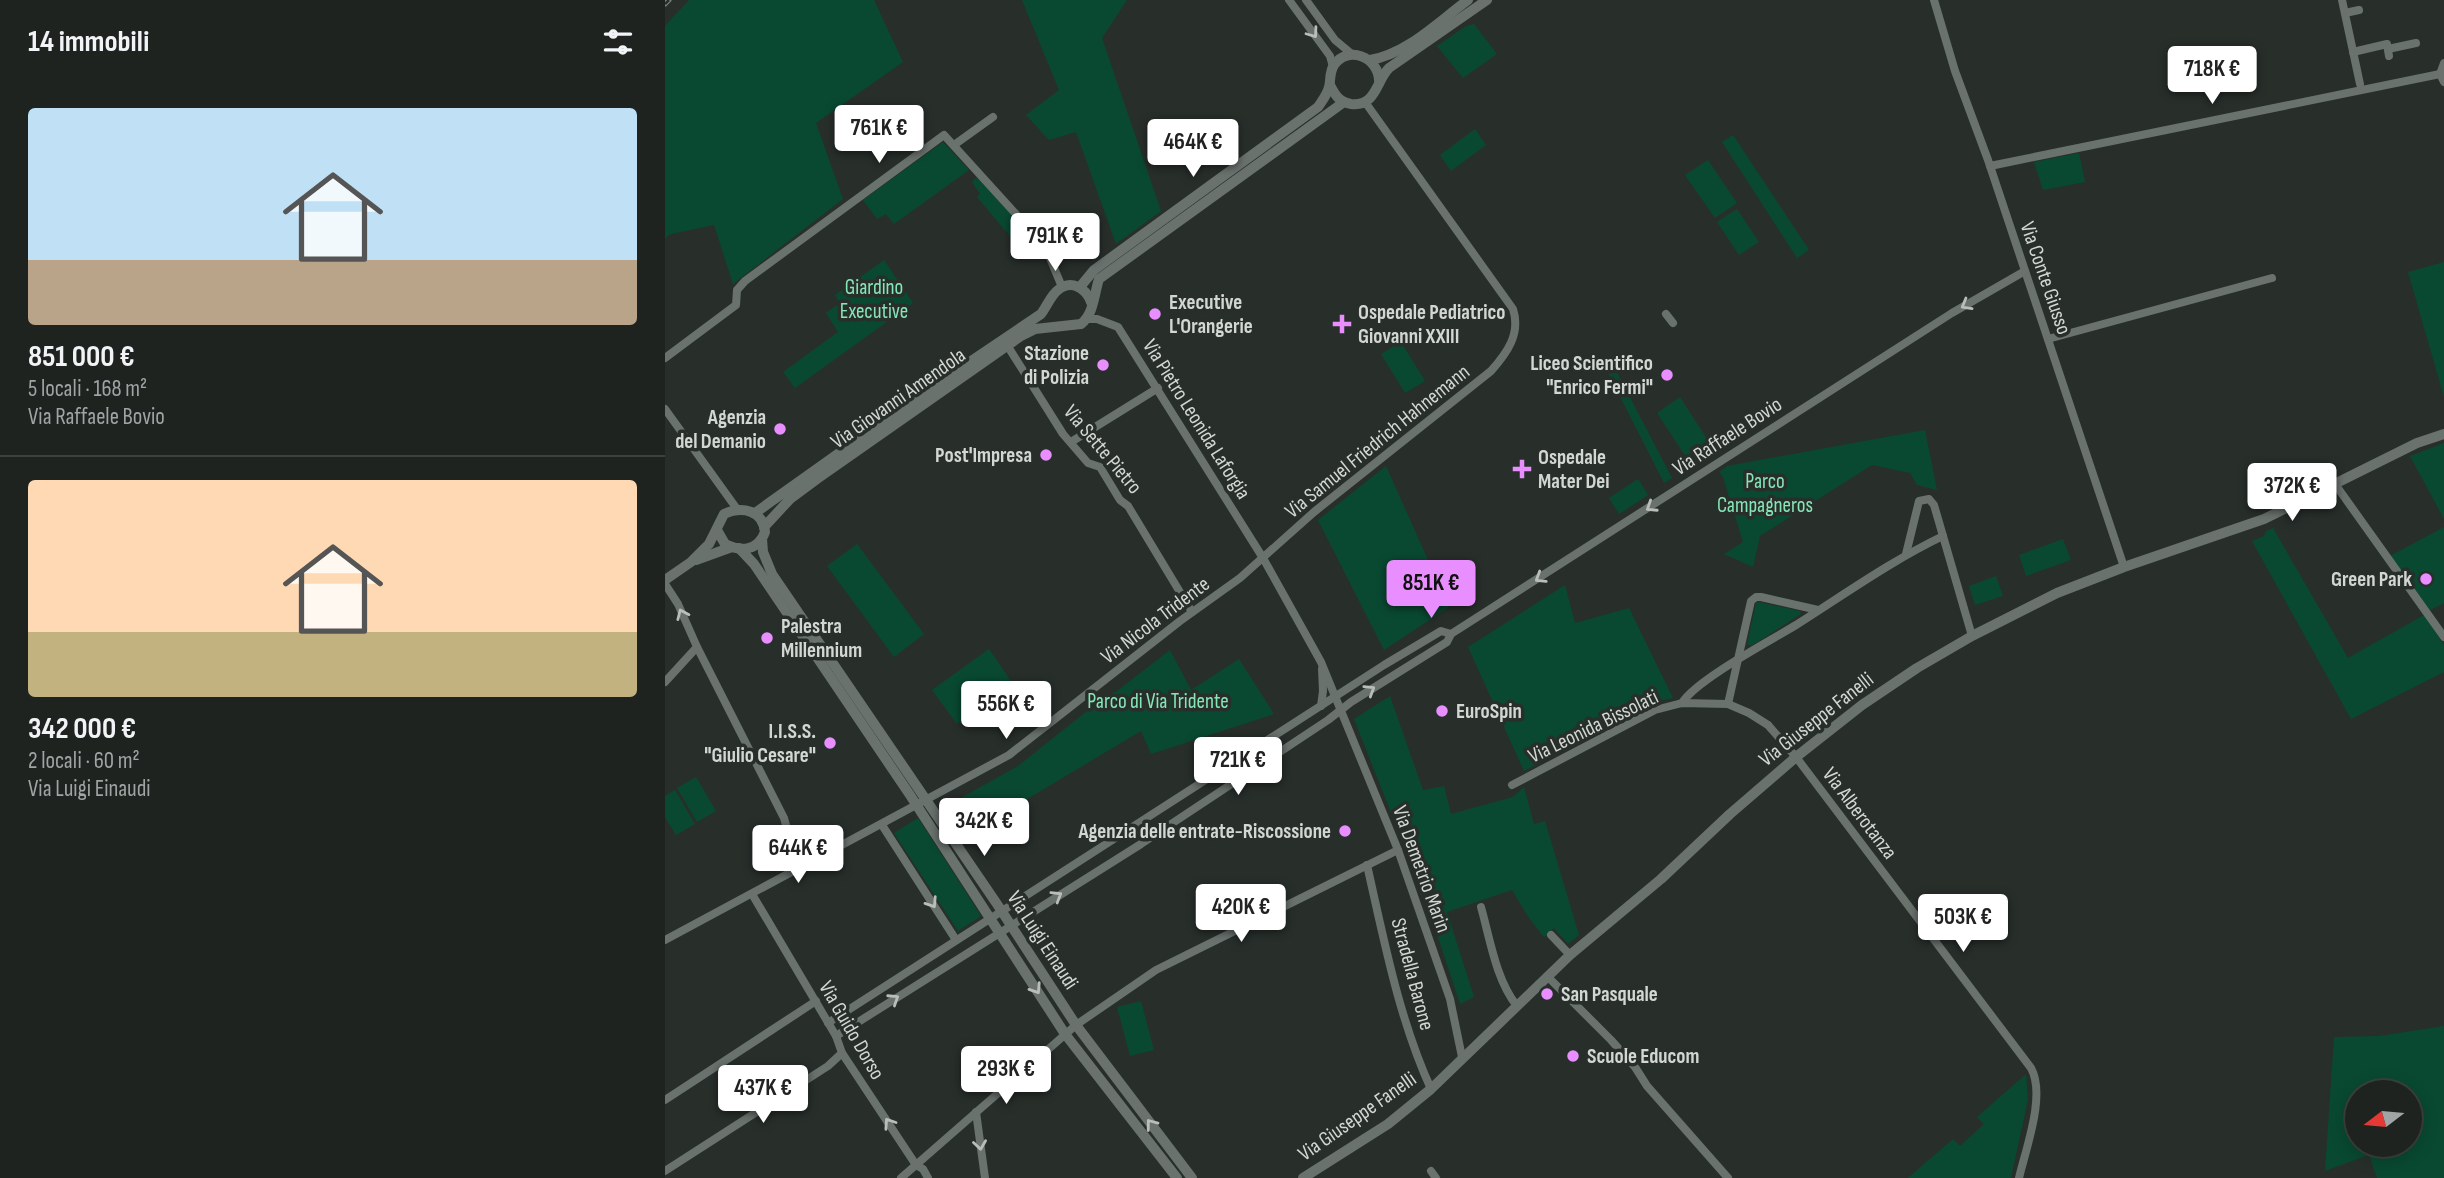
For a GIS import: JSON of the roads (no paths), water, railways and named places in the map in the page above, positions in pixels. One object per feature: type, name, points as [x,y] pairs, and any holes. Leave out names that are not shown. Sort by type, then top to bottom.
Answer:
[{"type":"main road","points":[[1370,61],[1398,51],[1468,0]]},
{"type":"main road","points":[[1379,80],[1374,65],[1366,57],[1353,55],[1344,57],[1333,67],[1330,74],[1330,85],[1335,95],[1344,102],[1355,105],[1365,102],[1374,95],[1379,80],[1389,68],[1487,0]]},
{"type":"main road","points":[[1080,287],[1094,270],[1318,107],[1330,85]]},
{"type":"main road","points":[[1087,319],[1099,279],[1344,102]]},
{"type":"main road","points":[[1062,287],[1080,287],[1091,302]]},
{"type":"main road","name":"Via Giovanni Amendola","points":[[755,513],[906,405],[1041,314],[1062,287]]},
{"type":"main road","points":[[1051,302],[1056,321],[1068,326]]},
{"type":"main road","name":"Via Giovanni Amendola","points":[[762,539],[765,527],[790,499],[1007,345],[1035,329],[1075,326],[1087,319]]},
{"type":"main road","name":"Via Giuseppe Fanelli","points":[[1303,1178],[1388,1124],[1431,1089],[1547,976],[1661,878],[1730,814],[1862,705],[1917,668],[1972,636],[2057,593],[2264,519],[2417,443],[2444,434]]},
{"type":"main road","points":[[665,582],[709,544],[724,514],[737,509],[755,513],[761,517],[765,527]]},
{"type":"main road","points":[[717,530],[720,539],[735,548]]},
{"type":"main road","points":[[691,562],[735,548],[753,547],[762,539]]},
{"type":"main road","name":"Via Luigi Einaudi","points":[[762,539],[763,552],[772,573],[921,802],[990,918],[1065,1034],[1177,1178]]},
{"type":"main road","name":"Via Luigi Einaudi","points":[[735,548],[754,564],[1001,911],[1076,1025],[1192,1178]]},
{"type":"street","points":[[1289,0],[1331,56],[1333,67]]},
{"type":"street","points":[[1307,0],[1335,40],[1353,55]]},
{"type":"street","name":"Via Conte Giusso","points":[[1934,0],[1955,71],[1990,166],[2124,567]]},
{"type":"street","points":[[2342,0],[2360,84]]},
{"type":"street","points":[[2345,13],[2359,10]]},
{"type":"street","points":[[2353,52],[2387,44],[2388,52],[2416,43]]},
{"type":"street","points":[[1990,166],[2442,78],[2444,63]]},
{"type":"street","name":"Via Samuel Friedrich Hahnemann","points":[[1263,558],[1314,512],[1491,371],[1507,350],[1515,332],[1515,316],[1510,304],[1365,102]]},
{"type":"street","points":[[954,145],[993,117]]},
{"type":"street","points":[[665,358],[736,305],[737,290],[756,273],[944,135],[1045,246],[1062,287]]},
{"type":"street","name":"Via Raffaele Bovio","points":[[836,1036],[1169,825],[1447,642],[1451,634],[1952,313],[2025,271]]},
{"type":"street","points":[[2048,339],[2273,278]]},
{"type":"street","points":[[1666,314],[1672,323]]},
{"type":"street","name":"Via Pietro Leonida Laforgia","points":[[1087,319],[1097,319],[1118,327],[1263,558],[1321,662]]},
{"type":"street","name":"Via Sette Pietro","points":[[1007,345],[1063,434],[1088,464],[1100,467],[1120,500],[1128,506],[1192,612]]},
{"type":"street","points":[[1071,442],[1157,388]]},
{"type":"street","points":[[665,409],[737,509]]},
{"type":"street","points":[[2335,484],[2444,637]]},
{"type":"street","points":[[1906,554],[1919,501],[1929,499],[1934,505],[1972,636]]},
{"type":"street","points":[[1911,533],[1913,541],[1921,547]]},
{"type":"street","points":[[1682,704],[1688,693],[1738,660],[1906,554],[1943,537]]},
{"type":"street","name":"Via Nicola Tridente","points":[[665,940],[1015,752],[1263,558]]},
{"type":"street","points":[[665,582],[784,818],[798,869]]},
{"type":"street","points":[[1728,704],[1750,604],[1756,597],[1818,610]]},
{"type":"street","name":"Via Raffaele Bovio","points":[[828,1023],[1441,631],[1451,634]]},
{"type":"street","points":[[665,682],[697,647]]},
{"type":"street","points":[[1321,662],[1321,706]]},
{"type":"street","name":"Via Demetrio Marin","points":[[1321,662],[1398,850],[1450,999],[1462,1057]]},
{"type":"street","name":"Via Leonida Bissolati","points":[[1512,785],[1645,715],[1682,704],[1728,704],[1749,713],[1768,726],[1796,757]]},
{"type":"street","points":[[1295,723],[1304,736]]},
{"type":"street","name":"Via Alberotanza","points":[[1796,757],[2034,1073],[2036,1102],[2019,1178]]},
{"type":"street","points":[[1159,810],[1169,825]]},
{"type":"street","points":[[881,825],[956,940]]},
{"type":"street","points":[[901,1178],[1076,1025],[1156,970],[1398,850]]},
{"type":"street","points":[[1075,864],[1085,879]]},
{"type":"street","name":"Stradella Barone","points":[[1367,865],[1391,972],[1421,1068],[1431,1089]]},
{"type":"street","name":"Via Guido Dorso","points":[[751,894],[836,1036],[842,1053],[916,1165],[923,1169],[928,1178]]},
{"type":"street","points":[[1481,907],[1508,996],[1517,1006]]},
{"type":"street","points":[[1551,935],[1570,955]]},
{"type":"street","points":[[1547,976],[1635,1066],[1647,1086],[1726,1175],[1714,1178]]},
{"type":"street","points":[[665,1100],[816,1002]]},
{"type":"street","points":[[665,1171],[828,1066],[842,1053]]},
{"type":"street","points":[[976,1112],[985,1178]]},
{"type":"railway","points":[[665,4],[669,0]]},
{"type":"place","name":"Executive L'Orangerie","points":[[1155,314]]},
{"type":"place","name":"Ospedale Pediatrico Giovanni XXIII","points":[[1342,324]]},
{"type":"place","name":"Stazione di Polizia","points":[[1103,365]]},
{"type":"place","name":"Liceo Scientifico \"Enrico Fermi\"","points":[[1667,375]]},
{"type":"place","name":"Agenzia del Demanio","points":[[780,429]]},
{"type":"place","name":"Post'Impresa","points":[[1046,455]]},
{"type":"place","name":"Ospedale Mater Dei","points":[[1522,469]]},
{"type":"place","name":"Green Park","points":[[2426,579]]},
{"type":"place","name":"Palestra Millennium","points":[[767,638]]},
{"type":"place","name":"EuroSpin","points":[[1442,711]]},
{"type":"place","name":"I.I.S.S. \"Giulio Cesare\"","points":[[830,743]]},
{"type":"place","name":"Agenzia delle entrate-Riscossione","points":[[1345,831]]},
{"type":"place","name":"San Pasquale","points":[[1547,994]]},
{"type":"place","name":"Scuole Educom","points":[[1573,1056]]},
{"type":"park label","name":"Giardino Executive","points":[[874,299]]},
{"type":"park label","name":"Parco Campagneros","points":[[1765,493]]},
{"type":"park label","name":"Parco di Via Tridente","points":[[1158,701]]}]
